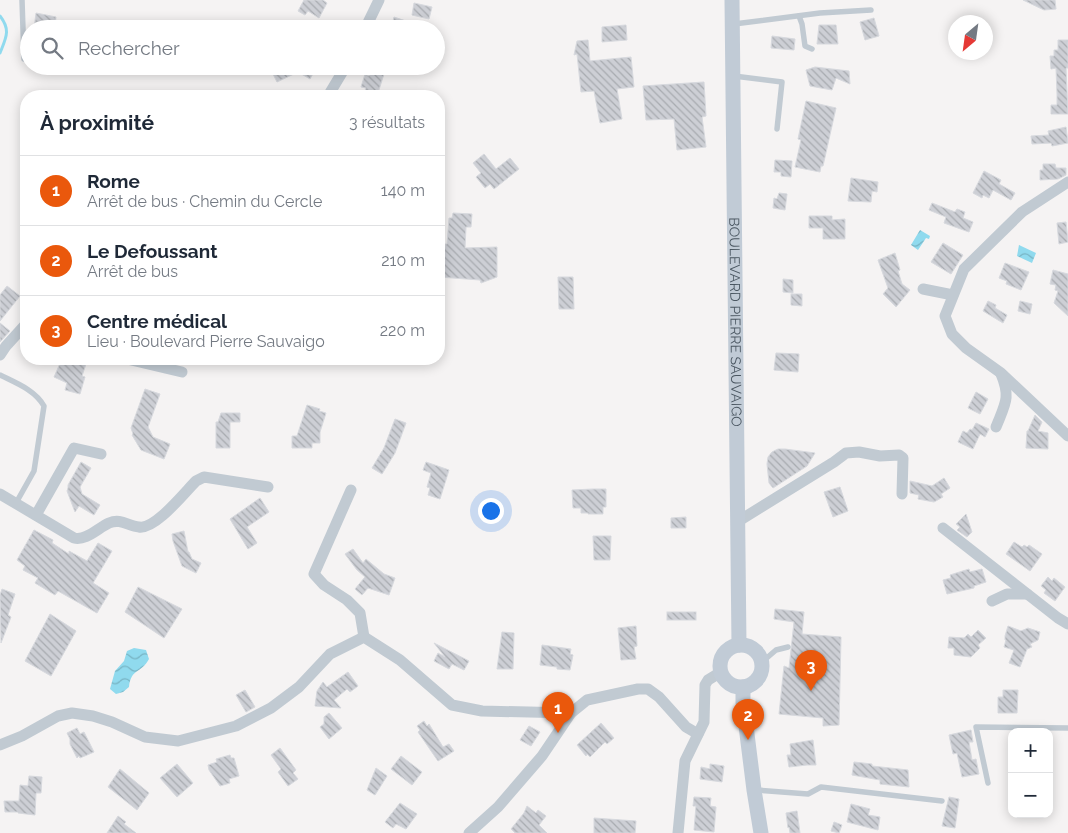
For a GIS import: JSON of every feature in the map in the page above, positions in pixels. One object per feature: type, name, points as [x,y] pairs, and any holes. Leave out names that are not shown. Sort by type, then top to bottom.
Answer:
[{"type":"main road","name":"BOULEVARD PIERRE SAUVAIGO","points":[[732,0],[739,645]]},
{"type":"main road","points":[[739,645],[751,648],[757,652],[762,662],[762,670],[759,676],[749,685],[743,687],[729,683],[721,672],[720,664],[726,651],[739,645]]},
{"type":"main road","points":[[743,687],[743,702],[761,833]]},
{"type":"street","points":[[369,20],[379,0]]},
{"type":"street","points":[[332,90],[341,75]]},
{"type":"street","points":[[1068,182],[1018,216],[964,269],[945,316],[952,334],[966,348],[1001,373],[1068,436]]},
{"type":"street","points":[[923,289],[953,295]]},
{"type":"street","points":[[0,354],[20,331]]},
{"type":"street","points":[[152,365],[182,372]]},
{"type":"street","points":[[996,427],[1007,399],[1006,387],[1001,373]]},
{"type":"street","points":[[36,515],[74,448],[101,454]]},
{"type":"street","points":[[737,522],[846,453],[860,452],[880,456],[899,455],[903,458],[902,494]]},
{"type":"street","points":[[7,500],[74,538],[80,539],[110,522],[119,520],[145,528],[155,523],[196,481],[204,477],[268,488]]},
{"type":"street","points":[[351,490],[314,574],[324,585],[347,600],[360,613],[364,637],[400,660],[452,705],[482,711],[571,713]]},
{"type":"street","points":[[943,528],[1068,624]]},
{"type":"street","points":[[992,601],[1007,594],[1027,594]]},
{"type":"street","points":[[0,745],[22,736],[58,716],[72,713],[93,716],[112,722],[146,737],[178,741],[236,726],[271,708],[299,687],[330,654],[364,637]]},
{"type":"street","points":[[678,833],[685,761],[704,722],[705,685],[708,680],[721,672]]},
{"type":"street","points":[[468,833],[498,806],[542,756],[571,713],[587,700],[638,689],[648,689],[659,697],[686,727],[698,734]]},
{"type":"lane","points":[[22,0],[23,20]]},
{"type":"lane","points":[[732,24],[871,10]]},
{"type":"lane","points":[[799,16],[805,46],[812,49]]},
{"type":"lane","points":[[732,76],[782,82],[777,129]]},
{"type":"lane","points":[[0,375],[19,384],[39,398],[44,406],[34,472],[7,500]]},
{"type":"lane","points":[[762,662],[776,650],[788,647]]},
{"type":"lane","points":[[988,783],[976,727],[1068,728]]},
{"type":"lane","points":[[754,790],[808,794],[820,787],[942,801]]},
{"type":"water","points":[[920,230],[930,236],[929,239],[926,238],[918,250],[911,245]]},
{"type":"water","points":[[1019,245],[1036,253],[1032,263],[1017,256]]},
{"type":"water","points":[[134,648],[146,650],[149,659],[134,674],[129,687],[123,692],[116,694],[110,689],[115,671],[124,661],[127,651]]},
{"type":"building","points":[[304,0],[323,0],[327,3],[319,18],[308,11],[305,15],[298,11]]},
{"type":"building","points":[[1023,0],[1055,0],[1056,9],[1044,10]]},
{"type":"building","points":[[414,3],[432,7],[429,19],[412,15]]},
{"type":"building","points":[[36,13],[56,17],[56,20],[35,20]]},
{"type":"building","points":[[874,18],[879,36],[865,40],[860,22]]},
{"type":"building","points":[[626,25],[627,40],[602,42],[602,27]]},
{"type":"building","points":[[819,25],[836,25],[838,44],[817,44]]},
{"type":"building","points":[[772,36],[795,39],[794,50],[771,48]]},
{"type":"building","points":[[588,40],[590,61],[631,57],[634,87],[617,89],[622,119],[600,123],[594,91],[581,92],[577,54],[574,55],[577,41]]},
{"type":"building","points":[[1058,40],[1068,40],[1068,68],[1066,68],[1068,114],[1051,114],[1051,105],[1057,105],[1057,94],[1056,68],[1051,69],[1050,56],[1054,56],[1054,50],[1058,50]]},
{"type":"building","points":[[815,67],[849,71],[850,84],[836,78],[832,90],[810,86],[806,70]]},
{"type":"building","points":[[274,75],[292,75],[277,82]]},
{"type":"building","points":[[303,75],[312,75],[310,79]]},
{"type":"building","points":[[365,75],[384,75],[379,90],[365,90],[366,88],[361,87]]},
{"type":"building","points":[[704,82],[706,116],[702,117],[706,147],[677,150],[674,119],[646,120],[643,86]]},
{"type":"building","points":[[806,101],[836,108],[820,172],[795,167],[801,140],[798,139]]},
{"type":"building","points":[[1066,127],[1068,143],[1052,146],[1051,143],[1032,144],[1031,136],[1049,135],[1048,131]]},
{"type":"building","points":[[484,154],[496,169],[510,158],[519,169],[494,189],[490,184],[485,188],[476,177],[481,173],[473,163]]},
{"type":"building","points":[[775,160],[792,161],[791,177],[781,176],[781,172],[774,172]]},
{"type":"building","points":[[1043,164],[1055,164],[1056,168],[1066,168],[1066,175],[1058,179],[1040,180],[1040,170],[1043,170]]},
{"type":"building","points":[[984,171],[1001,180],[999,184],[1015,193],[1011,200],[993,190],[989,198],[983,195],[982,198],[973,193]]},
{"type":"building","points":[[851,178],[878,182],[877,192],[872,191],[871,202],[848,201]]},
{"type":"building","points":[[779,193],[787,194],[785,210],[773,208],[774,198],[777,199]]},
{"type":"building","points":[[932,203],[955,212],[957,209],[965,212],[963,218],[973,222],[969,232],[944,223],[946,217],[929,210]]},
{"type":"building","points":[[453,213],[472,214],[471,227],[466,227],[465,248],[497,247],[497,277],[481,283],[480,280],[445,277],[445,244],[447,244],[449,218],[452,218]]},
{"type":"building","points":[[809,216],[832,216],[832,220],[845,219],[845,239],[823,239],[823,228],[809,228]]},
{"type":"building","points":[[1066,222],[1068,242],[1059,244],[1057,223]]},
{"type":"building","points":[[943,243],[963,255],[951,274],[931,262]]},
{"type":"building","points":[[895,253],[902,284],[910,290],[896,307],[883,294],[888,288],[878,260]]},
{"type":"building","points":[[1005,263],[1029,272],[1021,290],[1006,284],[1007,281],[999,278]]},
{"type":"building","points":[[1053,270],[1068,274],[1068,316],[1054,303],[1058,291],[1055,290],[1056,285],[1050,284]]},
{"type":"building","points":[[558,277],[573,277],[574,309],[559,309]]},
{"type":"building","points":[[783,279],[793,280],[793,293],[783,292]]},
{"type":"building","points":[[7,286],[20,296],[0,321],[0,295]]},
{"type":"building","points":[[791,294],[802,294],[802,306],[791,305]]},
{"type":"building","points":[[988,301],[996,305],[995,308],[1007,315],[1003,323],[983,311]]},
{"type":"building","points":[[1020,301],[1032,304],[1030,314],[1018,311]]},
{"type":"building","points":[[0,323],[10,331],[0,342]]},
{"type":"building","points":[[776,353],[799,354],[798,372],[774,370]]},
{"type":"building","points":[[59,365],[86,365],[82,376],[85,377],[80,394],[65,390],[67,383],[54,377]]},
{"type":"building","points":[[145,389],[160,394],[148,427],[153,437],[170,444],[164,459],[141,450],[132,435],[131,428]]},
{"type":"building","points":[[976,392],[988,399],[980,414],[968,408]]},
{"type":"building","points":[[307,405],[326,413],[320,432],[320,443],[312,443],[312,448],[292,448],[292,436],[297,436]]},
{"type":"building","points":[[221,413],[240,413],[240,422],[230,422],[230,448],[216,448],[216,422],[218,422]]},
{"type":"building","points":[[1035,415],[1042,422],[1038,431],[1048,433],[1048,449],[1026,448],[1027,431]]},
{"type":"building","points":[[395,419],[406,423],[395,453],[382,474],[372,468],[384,448]]},
{"type":"building","points":[[976,423],[989,429],[985,437],[980,434],[973,449],[958,442],[963,431],[967,433],[970,429],[972,430]]},
{"type":"building","points":[[778,449],[815,453],[807,466],[773,488],[769,483],[767,464],[768,457]]},
{"type":"building","points":[[81,462],[91,468],[80,487],[82,494],[100,505],[94,515],[79,506],[75,512],[67,491],[68,485]]},
{"type":"building","points":[[426,462],[449,470],[440,499],[428,495],[430,488],[427,487],[431,473],[423,470]]},
{"type":"building","points":[[944,478],[950,488],[941,494],[943,497],[934,502],[918,499],[919,495],[910,493],[910,481],[932,486]]},
{"type":"building","points":[[840,487],[848,511],[833,517],[824,492]]},
{"type":"building","points":[[606,489],[606,507],[603,507],[603,514],[581,513],[581,508],[573,508],[572,490]]},
{"type":"building","points":[[260,498],[269,512],[247,527],[257,543],[248,549],[230,519]]},
{"type":"building","points":[[966,514],[972,532],[967,537],[957,530],[960,527],[956,524]]},
{"type":"building","points":[[686,517],[686,528],[671,528],[671,518]]},
{"type":"building","points":[[34,530],[53,540],[52,543],[69,554],[69,551],[87,561],[98,543],[112,551],[93,583],[109,593],[97,613],[58,591],[55,595],[35,583],[38,578],[23,570],[25,566],[17,560]]},
{"type":"building","points":[[184,531],[188,552],[192,559],[201,563],[196,573],[182,566],[173,541],[172,534]]},
{"type":"building","points":[[593,536],[611,536],[610,560],[594,560]]},
{"type":"building","points":[[1014,542],[1022,547],[1029,545],[1042,554],[1030,571],[1006,554]]},
{"type":"building","points":[[353,549],[363,563],[366,559],[384,574],[395,578],[389,595],[368,588],[362,595],[355,589],[365,577],[345,554]]},
{"type":"building","points":[[969,569],[970,572],[982,569],[986,582],[974,586],[974,588],[947,594],[943,580],[951,578],[950,575]]},
{"type":"building","points":[[1048,577],[1052,581],[1054,578],[1065,587],[1055,601],[1044,593],[1046,590],[1041,586]]},
{"type":"building","points":[[138,587],[182,609],[164,638],[125,612]]},
{"type":"building","points":[[2,589],[15,594],[8,615],[11,617],[1,643],[0,595]]},
{"type":"building","points":[[775,609],[804,612],[802,634],[841,637],[839,725],[823,726],[823,718],[779,714],[784,666],[789,668],[794,622],[774,619]]},
{"type":"building","points":[[667,612],[696,612],[696,620],[667,620]]},
{"type":"building","points":[[50,614],[76,631],[51,676],[25,661]]},
{"type":"building","points":[[636,626],[637,646],[634,647],[636,659],[621,660],[618,628]]},
{"type":"building","points":[[1008,626],[1021,631],[1028,628],[1040,632],[1038,640],[1030,644],[1032,647],[1027,649],[1020,667],[1009,663],[1014,650],[1004,647]]},
{"type":"building","points":[[978,630],[986,638],[978,645],[980,648],[971,657],[954,655],[954,648],[948,648],[949,637],[964,638],[968,634],[971,637]]},
{"type":"building","points":[[502,632],[514,633],[513,669],[497,669]]},
{"type":"building","points":[[434,643],[469,661],[464,670],[452,664],[449,669],[434,661],[438,653],[445,657]]},
{"type":"building","points":[[542,645],[571,649],[570,654],[573,655],[570,670],[540,665]]},
{"type":"building","points":[[348,672],[358,686],[350,692],[347,689],[334,700],[341,708],[315,706],[317,691],[323,682],[327,687]]},
{"type":"building","points":[[245,690],[255,707],[246,712],[236,695]]},
{"type":"building","points":[[1003,690],[1018,690],[1017,713],[998,713],[998,697],[1003,697]]},
{"type":"building","points":[[329,713],[342,728],[329,739],[320,727],[324,724],[324,717]]},
{"type":"building","points":[[424,721],[427,726],[429,724],[443,747],[449,744],[454,751],[438,761],[418,732],[420,730],[417,726]]},
{"type":"building","points":[[601,723],[614,738],[607,744],[605,742],[590,757],[587,754],[586,756],[577,745]]},
{"type":"building","points":[[529,726],[540,732],[531,746],[520,740]]},
{"type":"building","points":[[77,728],[80,734],[84,732],[94,752],[80,758],[79,756],[77,758],[67,733]]},
{"type":"building","points":[[971,730],[973,742],[969,742],[972,760],[976,759],[979,774],[962,777],[957,753],[953,754],[949,735]]},
{"type":"building","points":[[813,740],[816,765],[789,767],[787,755],[791,755],[790,744]]},
{"type":"building","points":[[280,748],[296,770],[293,773],[298,779],[288,786],[278,772],[281,769],[271,755]]},
{"type":"building","points":[[230,755],[231,758],[234,758],[239,776],[229,779],[230,783],[220,786],[209,770],[208,765],[217,762],[216,759]]},
{"type":"building","points":[[401,756],[422,772],[412,785],[391,769]]},
{"type":"building","points":[[854,762],[908,770],[909,787],[880,784],[880,780],[852,775]]},
{"type":"building","points":[[177,764],[193,783],[177,797],[160,778]]},
{"type":"building","points":[[710,764],[724,766],[722,782],[700,779],[701,767],[710,769]]},
{"type":"building","points":[[376,768],[387,776],[375,795],[367,790]]},
{"type":"building","points":[[120,769],[149,793],[137,810],[108,787]]},
{"type":"building","points":[[29,776],[42,777],[41,793],[36,793],[35,815],[5,812],[4,801],[19,801],[20,785],[28,786]]},
{"type":"building","points":[[694,797],[711,798],[710,806],[716,807],[714,832],[694,830],[696,806],[693,806]]},
{"type":"building","points":[[949,797],[959,799],[955,828],[942,826]]},
{"type":"building","points":[[400,803],[417,814],[406,829],[396,824],[393,828],[385,822]]},
{"type":"building","points":[[851,804],[870,809],[868,815],[880,817],[878,830],[847,822]]},
{"type":"building","points":[[527,806],[536,813],[538,810],[546,816],[539,825],[547,833],[515,833],[511,829],[524,813]]},
{"type":"building","points":[[797,811],[800,833],[790,833],[786,813]]},
{"type":"building","points":[[118,816],[126,822],[124,824],[136,833],[107,833]]},
{"type":"building","points":[[594,818],[636,821],[635,833],[594,833]]},
{"type":"building","points":[[834,822],[842,825],[839,833],[831,831]]},
{"type":"waterway","points":[[0,16],[6,30],[6,38],[0,53]]},
{"type":"place","name":"Centre médical","points":[[811,691]]},
{"type":"place","name":"Rome","points":[[558,733]]},
{"type":"place","name":"Le Defoussant","points":[[748,740]]}]
